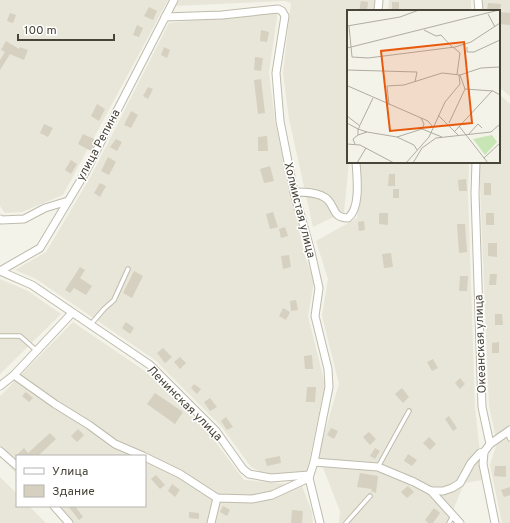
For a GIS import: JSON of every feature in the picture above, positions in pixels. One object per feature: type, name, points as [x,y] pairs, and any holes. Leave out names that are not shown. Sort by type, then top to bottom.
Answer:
[{"type":"street","name":"улица Репина","points":[[0,271],[40,248],[85,173],[174,0]]},
{"type":"street","points":[[378,10],[379,0]]},
{"type":"street","points":[[478,0],[479,10]]},
{"type":"street","name":"Холмистая улица","points":[[165,16],[222,15],[278,9],[282,11],[285,16],[276,73],[280,121],[294,192],[311,252],[319,288],[315,316],[328,369],[329,387],[314,462],[309,477]]},
{"type":"street","points":[[294,192],[313,193],[328,200],[335,213],[342,218],[348,218],[355,210],[357,182],[356,163]]},
{"type":"street","name":"Океанская улица","points":[[476,163],[482,407],[490,444]]},
{"type":"street","points":[[0,219],[24,220],[45,208],[68,201]]},
{"type":"street","name":"Ленинская улица","points":[[0,271],[32,285],[150,365],[216,431],[243,469],[249,474],[271,478],[309,477]]},
{"type":"street","points":[[0,386],[14,375],[72,313]]},
{"type":"street","points":[[14,375],[115,444],[142,455]]},
{"type":"street","points":[[431,491],[444,491],[460,483],[471,463],[480,453],[484,452],[490,444],[509,434]]},
{"type":"street","points":[[0,451],[16,465]]},
{"type":"street","points":[[484,452],[483,464],[495,523]]},
{"type":"street","points":[[146,457],[180,474],[217,498],[252,499],[272,496],[309,477],[320,523]]},
{"type":"street","points":[[314,462],[378,468],[414,482],[431,491],[460,523]]},
{"type":"street","points":[[211,523],[217,498]]},
{"type":"street","points":[[55,507],[69,523]]},
{"type":"lane","points":[[90,325],[114,300],[128,269]]},
{"type":"lane","points":[[0,336],[20,336],[37,351]]},
{"type":"lane","points":[[378,468],[410,410]]},
{"type":"lane","points":[[346,523],[370,496]]},
{"type":"lane","points":[[449,523],[453,516]]},
{"type":"shaded area","points":[[0,0],[168,0],[63,195],[22,212],[5,213],[0,206]]},
{"type":"shaded area","points":[[179,0],[376,0],[375,10],[347,10],[347,163],[349,163],[344,212],[313,227],[289,119],[283,73],[291,3],[285,1],[176,6]]},
{"type":"shaded area","points":[[389,0],[471,0],[471,10],[388,10]]},
{"type":"shaded area","points":[[482,0],[510,0],[510,96],[500,88],[500,10],[482,10]]},
{"type":"shaded area","points":[[278,11],[269,72],[275,121],[304,253],[314,281],[308,316],[325,384],[307,471],[266,475],[251,467],[221,426],[155,360],[36,279],[15,270],[46,252],[91,176],[169,23]]},
{"type":"shaded area","points":[[500,95],[510,104],[510,523],[502,523],[490,465],[497,443],[489,406],[480,163],[500,163]]},
{"type":"shaded area","points":[[359,163],[469,163],[468,193],[475,407],[483,480],[464,483],[448,523],[339,523],[340,511],[318,455],[339,384],[322,316],[328,279],[316,241],[357,218]]},
{"type":"shaded area","points":[[0,279],[28,291],[61,314],[0,374]]},
{"type":"shaded area","points":[[73,322],[145,371],[211,436],[244,480],[302,486],[312,512],[313,523],[66,523],[50,507],[146,507],[146,455],[16,455],[16,473],[0,457],[0,396]]},
{"type":"shaded area","points":[[0,477],[16,493],[16,507],[30,507],[46,523],[0,523]]},
{"type":"building","points":[[361,1],[368,2],[367,10],[359,10]]},
{"type":"building","points":[[392,2],[399,2],[399,10],[392,10]]},
{"type":"building","points":[[488,3],[501,4],[500,11],[487,10]]},
{"type":"building","points":[[149,7],[157,11],[153,20],[144,16]]},
{"type":"building","points":[[500,12],[510,13],[510,25],[500,24]]},
{"type":"building","points":[[10,13],[16,15],[13,23],[7,21]]},
{"type":"building","points":[[137,25],[143,28],[139,37],[133,35]]},
{"type":"building","points":[[261,30],[269,32],[267,42],[260,41]]},
{"type":"building","points":[[6,41],[19,49],[20,47],[28,50],[24,60],[10,54],[0,70],[0,60],[5,52],[1,50]]},
{"type":"building","points":[[164,47],[170,50],[167,58],[161,55]]},
{"type":"building","points":[[255,57],[263,58],[261,71],[254,70]]},
{"type":"building","points":[[261,79],[265,113],[258,114],[254,80]]},
{"type":"building","points":[[148,87],[153,89],[148,99],[143,96]]},
{"type":"building","points":[[97,104],[105,109],[99,121],[91,116]]},
{"type":"building","points":[[131,111],[138,115],[131,128],[124,125]]},
{"type":"building","points":[[44,124],[53,128],[48,137],[40,133]]},
{"type":"building","points":[[83,134],[96,140],[91,151],[78,144]]},
{"type":"building","points":[[267,136],[268,151],[258,151],[258,137]]},
{"type":"building","points":[[116,139],[122,142],[117,151],[110,147]]},
{"type":"building","points":[[108,157],[116,162],[109,175],[101,171]]},
{"type":"building","points":[[71,160],[77,164],[71,174],[65,170]]},
{"type":"building","points":[[270,166],[274,181],[264,183],[260,169]]},
{"type":"building","points":[[389,174],[395,174],[395,186],[388,186]]},
{"type":"building","points":[[466,179],[467,191],[459,191],[458,180]]},
{"type":"building","points":[[100,183],[106,186],[100,197],[94,193]]},
{"type":"building","points":[[484,183],[491,183],[491,195],[484,195]]},
{"type":"building","points":[[393,189],[399,189],[399,198],[393,198]]},
{"type":"building","points":[[273,212],[278,227],[270,229],[266,214]]},
{"type":"building","points":[[379,213],[388,213],[388,225],[379,224]]},
{"type":"building","points":[[486,213],[494,213],[494,225],[486,225]]},
{"type":"building","points":[[364,221],[365,230],[359,231],[358,222]]},
{"type":"building","points":[[457,224],[465,224],[467,252],[459,253]]},
{"type":"building","points":[[285,227],[288,236],[281,238],[279,229]]},
{"type":"building","points":[[488,243],[497,243],[497,257],[488,256]]},
{"type":"building","points":[[391,253],[393,267],[384,268],[382,254]]},
{"type":"building","points":[[289,255],[291,267],[283,269],[281,256]]},
{"type":"building","points":[[80,267],[85,270],[80,278],[92,286],[86,295],[74,288],[70,293],[65,290]]},
{"type":"building","points":[[134,271],[143,276],[132,298],[123,293]]},
{"type":"building","points":[[490,274],[497,274],[496,285],[489,285]]},
{"type":"building","points":[[460,276],[468,276],[467,291],[459,291]]},
{"type":"building","points":[[296,300],[298,310],[291,311],[290,301]]},
{"type":"building","points":[[283,308],[290,312],[286,320],[279,316]]},
{"type":"building","points":[[495,314],[502,314],[503,325],[495,325]]},
{"type":"building","points":[[126,322],[134,328],[130,334],[122,328]]},
{"type":"building","points":[[499,342],[499,353],[492,353],[492,343]]},
{"type":"building","points":[[163,348],[172,357],[165,363],[157,353]]},
{"type":"building","points":[[312,355],[313,369],[305,369],[304,356]]},
{"type":"building","points":[[180,357],[186,363],[180,369],[174,362]]},
{"type":"building","points":[[433,359],[438,368],[432,371],[427,362]]},
{"type":"building","points":[[460,378],[465,384],[460,389],[455,383]]},
{"type":"building","points":[[194,384],[201,389],[197,394],[191,388]]},
{"type":"building","points":[[307,387],[316,387],[315,402],[306,402]]},
{"type":"building","points":[[402,388],[409,397],[403,403],[395,394]]},
{"type":"building","points":[[26,392],[33,398],[29,402],[22,396]]},
{"type":"building","points":[[155,393],[183,412],[175,424],[147,404]]},
{"type":"building","points":[[210,398],[217,407],[210,411],[204,402]]},
{"type":"building","points":[[449,416],[457,428],[453,431],[445,419]]},
{"type":"building","points":[[226,417],[233,427],[227,430],[221,421]]},
{"type":"building","points":[[331,428],[338,431],[334,439],[327,435]]},
{"type":"building","points":[[78,429],[84,435],[77,442],[71,436]]},
{"type":"building","points":[[369,432],[376,439],[370,445],[363,437]]},
{"type":"building","points":[[50,433],[56,439],[39,455],[17,455],[24,448],[28,453]]},
{"type":"building","points":[[429,437],[436,444],[430,450],[423,443]]},
{"type":"building","points":[[375,448],[380,451],[375,459],[370,456]]},
{"type":"building","points":[[408,454],[417,460],[412,466],[404,461]]},
{"type":"building","points":[[280,456],[281,463],[267,466],[265,459]]},
{"type":"building","points":[[495,466],[506,466],[506,477],[494,476]]},
{"type":"building","points":[[360,473],[378,476],[376,493],[371,491],[372,489],[357,487]]},
{"type":"building","points":[[156,475],[165,485],[160,489],[151,479]]},
{"type":"building","points":[[172,484],[180,490],[175,497],[168,491]]},
{"type":"building","points":[[408,486],[414,492],[407,498],[401,492]]},
{"type":"building","points":[[510,487],[510,495],[504,497],[501,490]]},
{"type":"building","points":[[223,506],[230,510],[227,516],[220,512]]},
{"type":"building","points":[[69,507],[76,507],[83,517],[79,520]]},
{"type":"building","points":[[434,508],[440,513],[433,523],[428,523],[425,520]]},
{"type":"building","points":[[292,510],[303,511],[302,523],[291,523]]},
{"type":"building","points":[[189,512],[199,513],[199,519],[189,518]]}]
